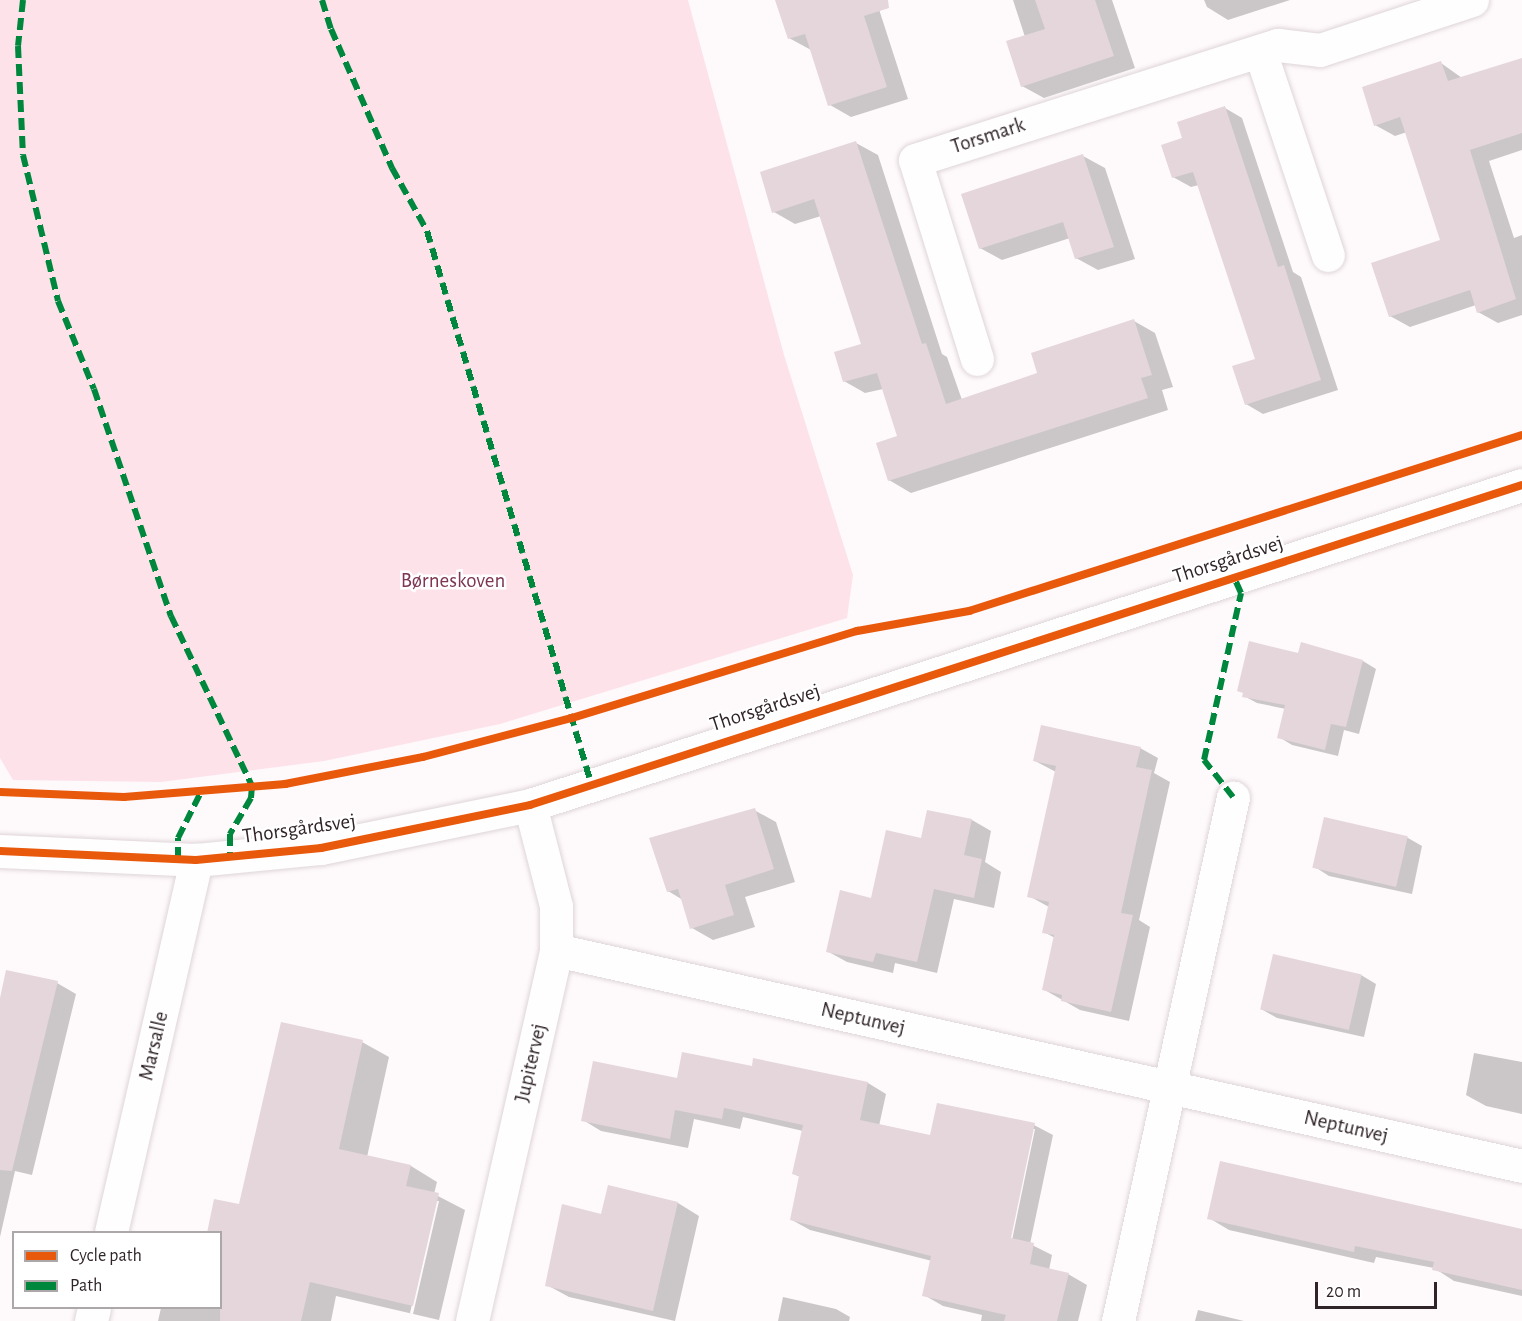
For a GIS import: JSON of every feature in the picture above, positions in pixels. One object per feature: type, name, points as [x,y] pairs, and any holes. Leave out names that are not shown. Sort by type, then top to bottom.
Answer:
[{"type":"street","name":"Torsmark","points":[[977,359],[915,160],[1278,45],[1320,50],[1472,0]]},
{"type":"street","points":[[1260,51],[1328,255]]},
{"type":"street","name":"Thorsgårdsvej","points":[[0,850],[196,860],[321,848],[530,805],[1522,485]]},
{"type":"street","points":[[1118,1321],[1233,797]]},
{"type":"street","name":"Jupitervej","points":[[472,1321],[556,950],[556,906],[530,805]]},
{"type":"street","name":"Marsalle","points":[[111,1231],[196,860]]},
{"type":"street","name":"Neptunvej","points":[[556,950],[1522,1166]]},
{"type":"green space","name":"Børneskoven","points":[[0,0],[688,0],[784,355],[853,575],[847,618],[500,724],[324,761],[161,782],[13,780],[0,758]]},
{"type":"building","points":[[775,0],[888,0],[889,8],[864,16],[887,87],[828,106],[805,34],[788,39]]},
{"type":"building","points":[[1035,0],[1095,0],[1114,56],[1021,87],[1006,41],[1045,29]]},
{"type":"building","points":[[1522,58],[1522,133],[1470,150],[1516,299],[1477,313],[1470,290],[1389,317],[1371,263],[1440,240],[1400,117],[1374,126],[1362,87],[1441,61],[1448,81]]},
{"type":"building","points":[[1225,106],[1278,267],[1284,265],[1321,380],[1245,405],[1232,366],[1255,359],[1193,172],[1172,178],[1161,145],[1182,138],[1177,122]]},
{"type":"building","points":[[856,141],[922,344],[926,343],[946,404],[1037,373],[1031,353],[1134,319],[1152,375],[1141,378],[1148,398],[888,481],[876,443],[897,436],[877,373],[843,382],[834,352],[861,344],[814,199],[772,213],[760,172]]},
{"type":"building","points":[[1083,154],[1114,247],[1075,259],[1063,222],[979,249],[961,194]]},
{"type":"building","points":[[1249,641],[1298,653],[1301,642],[1363,660],[1346,727],[1331,724],[1325,750],[1277,738],[1285,705],[1242,697],[1243,693],[1237,691]]},
{"type":"building","points":[[1041,725],[1141,747],[1136,767],[1152,770],[1121,913],[1133,915],[1111,1012],[1061,1001],[1062,995],[1042,990],[1054,935],[1042,933],[1049,902],[1027,897],[1056,766],[1033,761]]},
{"type":"building","points":[[755,808],[774,869],[725,885],[734,915],[690,929],[678,889],[667,892],[649,838]]},
{"type":"building","points":[[927,810],[972,819],[964,855],[982,859],[974,898],[934,889],[917,962],[876,953],[873,962],[826,952],[840,890],[871,898],[886,830],[921,838]]},
{"type":"building","points":[[1324,817],[1408,836],[1396,887],[1312,868]]},
{"type":"building","points":[[1273,954],[1362,974],[1349,1030],[1260,1010]]},
{"type":"building","points":[[6,970],[58,981],[12,1171],[0,1170],[0,998]]},
{"type":"building","points":[[281,1022],[363,1040],[339,1149],[411,1165],[406,1186],[439,1193],[413,1306],[310,1282],[301,1321],[220,1321],[222,1231],[207,1231],[214,1199],[239,1204]]},
{"type":"building","points":[[682,1052],[752,1066],[753,1058],[868,1082],[860,1120],[930,1135],[937,1103],[1035,1123],[1011,1238],[1034,1243],[1030,1264],[1069,1273],[1057,1321],[1004,1321],[1006,1315],[922,1296],[931,1256],[790,1220],[799,1176],[792,1174],[803,1125],[724,1108],[722,1119],[675,1110],[670,1139],[581,1121],[593,1061],[677,1078]]},
{"type":"building","points":[[1220,1161],[1522,1229],[1522,1290],[1432,1270],[1434,1262],[1355,1246],[1354,1252],[1207,1219]]},
{"type":"building","points":[[608,1185],[678,1202],[653,1311],[545,1286],[562,1204],[601,1214]]},
{"type":"marked path","points":[[23,0],[18,46],[23,155],[58,301],[94,389],[171,616],[252,786],[251,798],[230,834],[230,857]]},
{"type":"marked path","points":[[322,0],[331,29],[392,168],[427,231],[591,783]]},
{"type":"marked path","points":[[1233,797],[1204,760],[1241,593],[1234,577]]},
{"type":"marked path","points":[[178,859],[178,838],[202,790]]},
{"type":"cycle path","points":[[0,792],[124,797],[285,784],[423,757],[572,718],[857,631],[969,611],[1522,435]]},
{"type":"cycle path","points":[[0,851],[196,860],[321,848],[530,805],[1522,485]]}]
